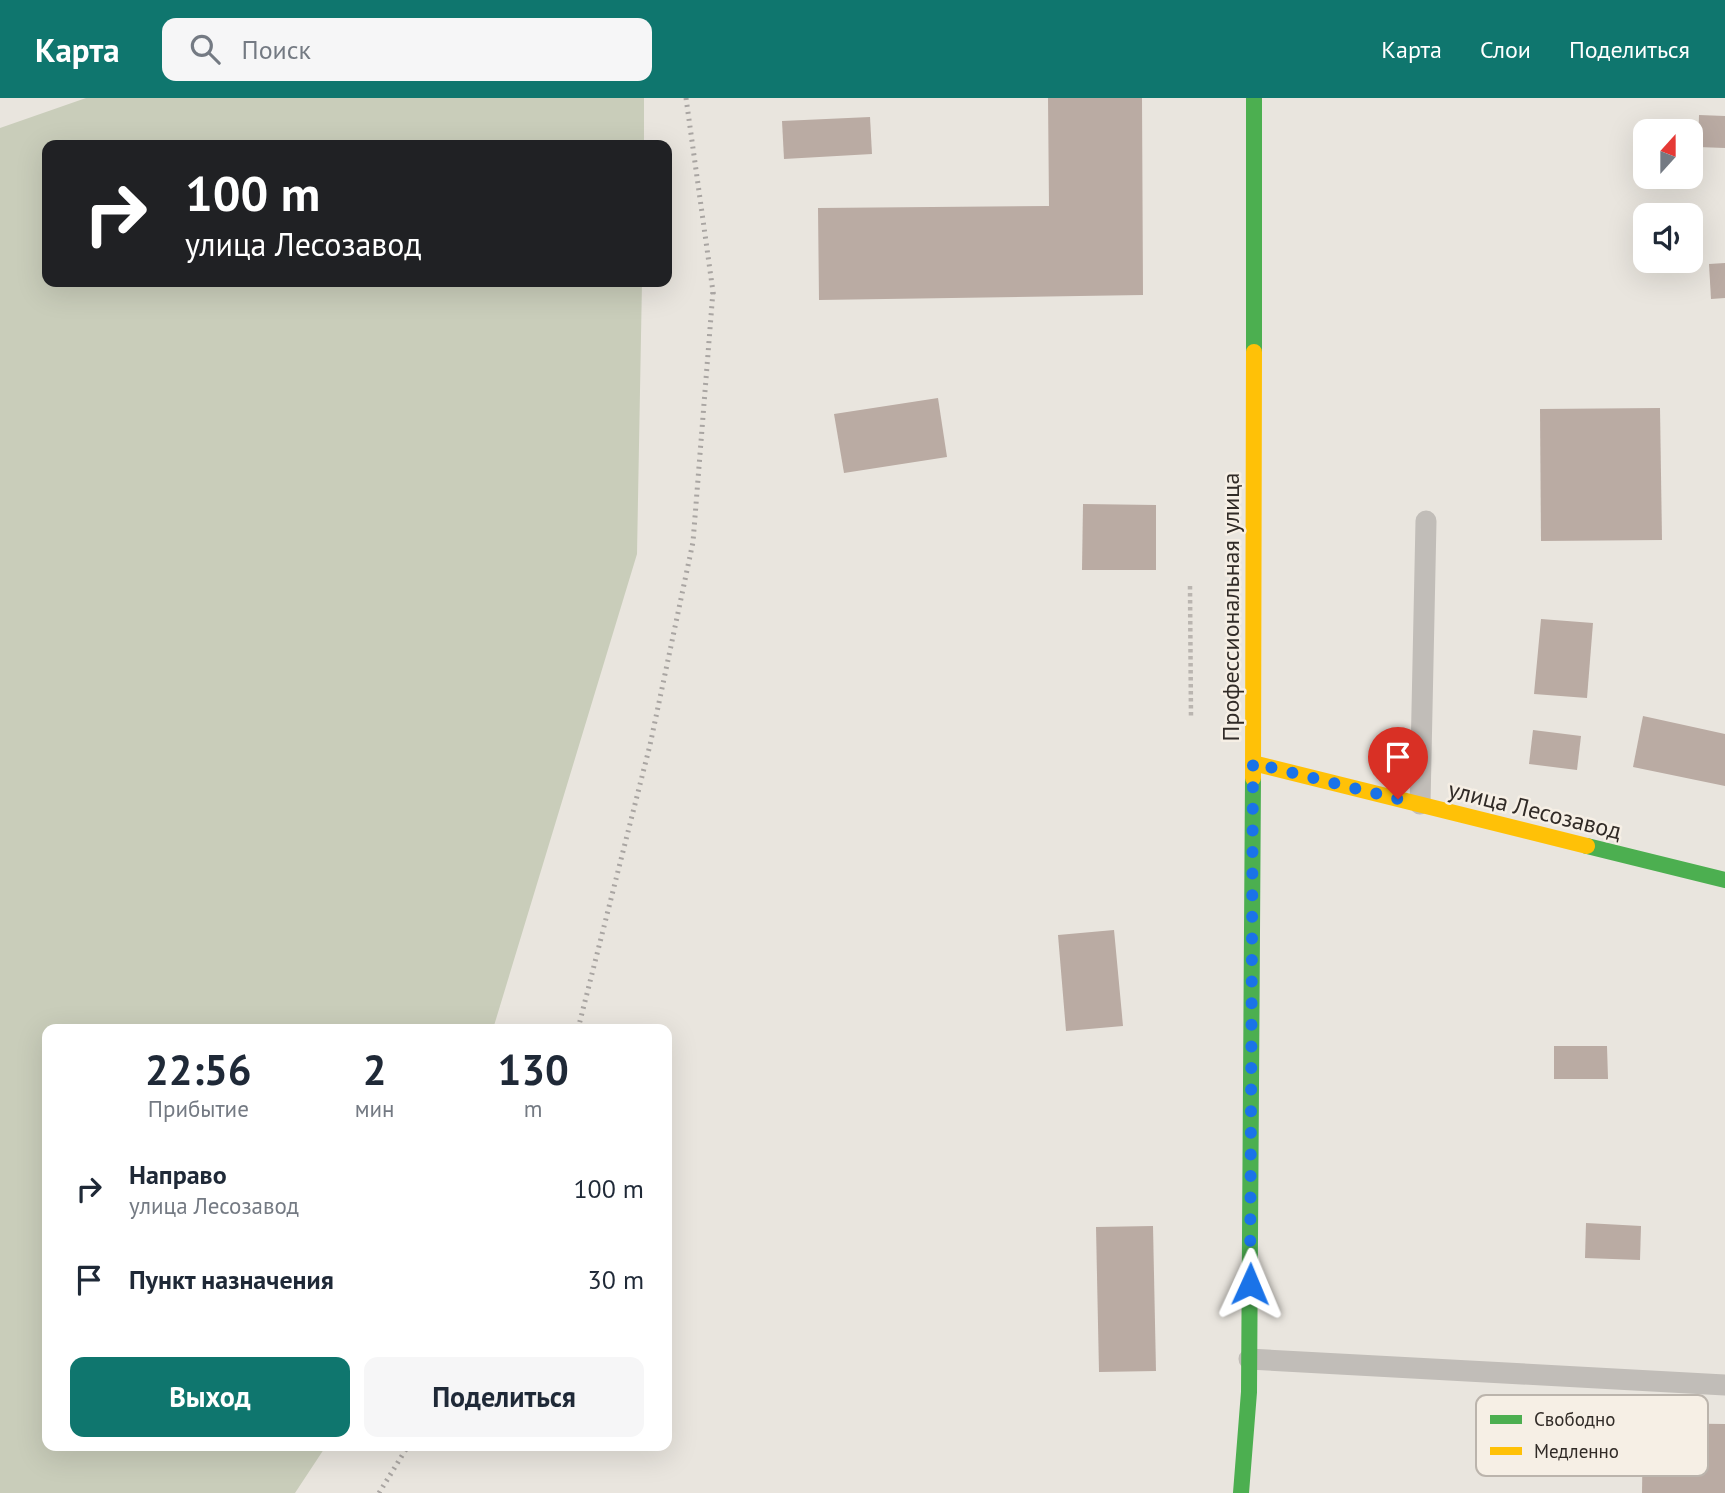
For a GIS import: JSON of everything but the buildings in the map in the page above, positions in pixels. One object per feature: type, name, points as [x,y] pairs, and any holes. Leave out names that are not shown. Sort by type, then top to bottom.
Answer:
[{"type":"main road","name":"Профессиональная улица","points":[[1241,1493],[1249,1359],[1254,98]]},
{"type":"main road","name":"улица Лесозавод","points":[[1253,763],[1725,880]]},
{"type":"lane","points":[[1420,804],[1426,521]]},
{"type":"lane","points":[[1249,1359],[1725,1385]]},
{"type":"path","points":[[1190,586],[1191,717]]},
{"type":"green space","points":[[86,98],[644,98],[644,140],[42,140],[42,287],[642,287],[637,554],[495,1024],[42,1024],[42,1451],[323,1451],[295,1493],[0,1493],[0,128]]},
{"type":"railway","points":[[686,98],[714,299]]},
{"type":"railway","points":[[579,1024],[650,745],[693,542],[713,291]]},
{"type":"railway","points":[[379,1493],[405,1451]]},
{"type":"traffic: fast","points":[[1254,98],[1254,352]]},
{"type":"traffic: fast","points":[[1241,1493],[1249,1392],[1253,778]]},
{"type":"traffic: fast","points":[[1587,846],[1725,880]]},
{"type":"traffic: slow","points":[[1253,778],[1254,352]]},
{"type":"traffic: slow","points":[[1253,763],[1587,846]]},
{"type":"route","points":[[1250,1284],[1253,763],[1398,799]]}]
